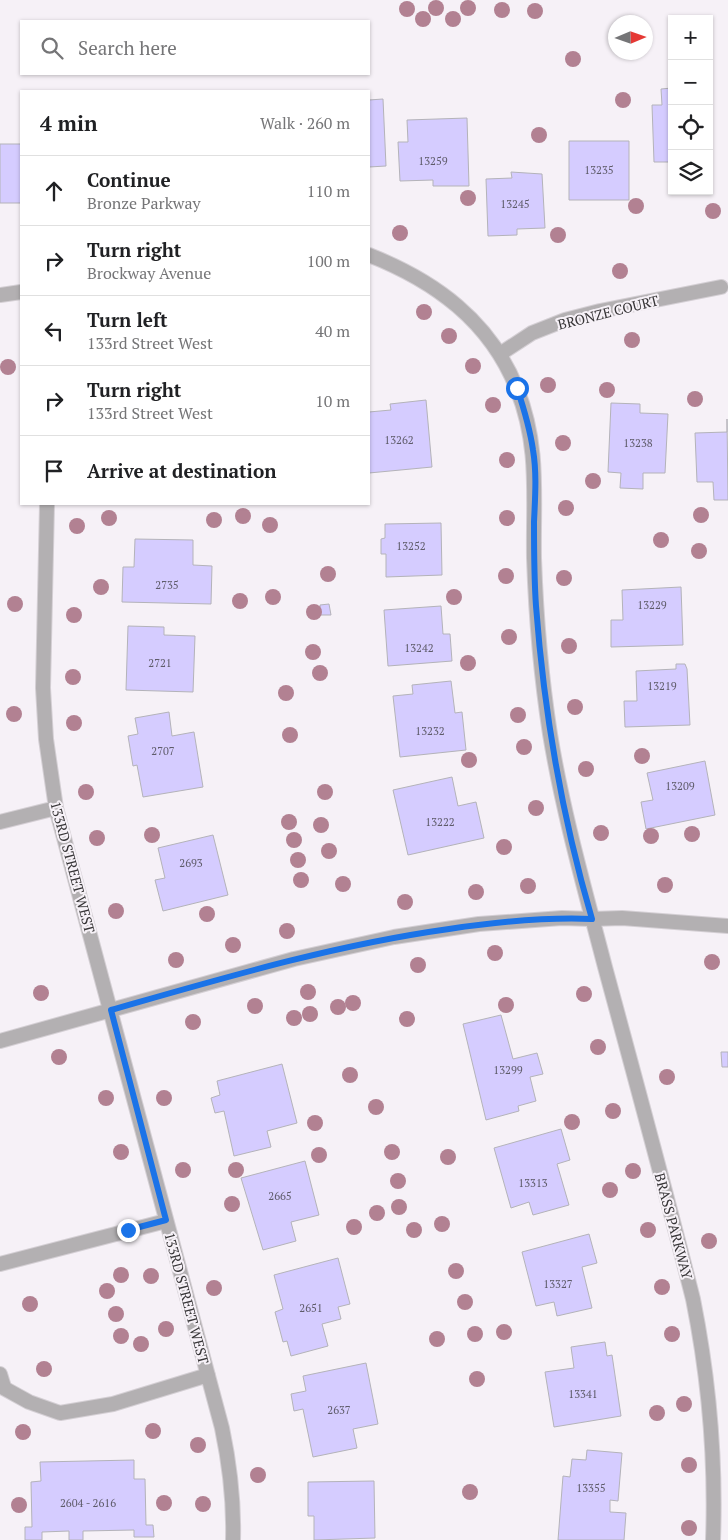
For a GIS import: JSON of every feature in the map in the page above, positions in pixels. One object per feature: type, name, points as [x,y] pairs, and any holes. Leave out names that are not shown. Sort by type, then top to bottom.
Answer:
[{"type":"street","name":"BRASS PARKWAY","points":[[370,255],[425,282],[455,304],[481,328],[500,354],[517,388],[525,412],[534,451],[536,604],[544,688],[557,770],[581,881],[693,1299],[704,1354],[712,1437],[713,1540]]},
{"type":"street","name":"BRONZE COURT","points":[[500,354],[532,333],[565,320],[600,311],[721,287]]},
{"type":"street","points":[[0,295],[20,292]]},
{"type":"street","name":"133RD STREET WEST","points":[[47,505],[43,688],[46,739],[56,808],[222,1428],[230,1464],[234,1505],[233,1540]]},
{"type":"street","points":[[0,822],[56,808]]},
{"type":"street","points":[[0,1041],[294,959],[394,937],[479,924],[562,918],[622,918],[728,926]]},
{"type":"street","name":"133RD STREET WEST","points":[[0,1264],[166,1220]]},
{"type":"street","name":"133RD STREET WEST","points":[[1,1382],[29,1402],[60,1413],[113,1404],[208,1375]]},
{"type":"building","points":[[668,88],[668,162],[654,162],[652,105],[662,105],[661,89]]},
{"type":"building","points":[[383,99],[386,166],[370,167],[370,100]]},
{"type":"building","points":[[467,118],[469,186],[433,186],[433,180],[400,181],[398,142],[408,142],[407,120]]},
{"type":"building","points":[[569,141],[629,141],[629,200],[569,200]]},
{"type":"building","points":[[0,144],[20,144],[20,203],[0,203]]},
{"type":"building","points":[[511,172],[542,174],[545,228],[517,229],[517,235],[488,236],[486,179],[512,178]]},
{"type":"building","points":[[426,400],[432,467],[370,473],[370,412],[391,410],[390,404]]},
{"type":"building","points":[[611,403],[640,404],[640,413],[668,414],[665,473],[643,473],[643,489],[620,488],[621,473],[608,472]]},
{"type":"building","points":[[727,419],[728,500],[714,500],[713,482],[697,482],[695,433],[727,432]]},
{"type":"building","points":[[441,523],[442,575],[386,577],[386,554],[381,554],[381,539],[385,538],[385,524]]},
{"type":"building","points":[[135,539],[193,540],[193,565],[212,566],[211,604],[122,602],[123,567],[134,567]]},
{"type":"building","points":[[681,587],[683,645],[611,647],[611,620],[623,620],[622,590]]},
{"type":"building","points":[[329,604],[331,615],[320,615],[320,605]]},
{"type":"building","points":[[441,606],[443,634],[450,634],[452,661],[388,666],[384,610]]},
{"type":"building","points":[[128,626],[164,627],[164,635],[195,636],[193,692],[126,690]]},
{"type":"building","points":[[676,664],[685,664],[687,669],[690,725],[625,727],[624,701],[637,701],[636,671],[676,669]]},
{"type":"building","points":[[451,681],[455,713],[462,712],[466,750],[400,757],[393,696],[413,694],[412,685]]},
{"type":"building","points":[[169,712],[172,736],[194,732],[203,787],[143,797],[137,765],[133,766],[128,736],[138,734],[135,718]]},
{"type":"building","points":[[705,761],[715,815],[646,829],[641,802],[653,800],[647,773]]},
{"type":"building","points":[[452,777],[458,806],[476,802],[484,838],[408,855],[393,790]]},
{"type":"building","points":[[213,835],[228,895],[163,911],[155,880],[165,878],[158,848]]},
{"type":"building","points":[[501,1015],[513,1059],[537,1053],[543,1074],[530,1077],[536,1101],[518,1106],[519,1111],[486,1120],[463,1024]]},
{"type":"building","points":[[721,1052],[728,1052],[728,1067],[722,1067]]},
{"type":"building","points":[[282,1064],[297,1123],[267,1131],[271,1147],[234,1156],[224,1111],[215,1113],[211,1098],[220,1095],[217,1081]]},
{"type":"building","points":[[561,1129],[570,1160],[557,1164],[569,1205],[533,1215],[529,1202],[511,1208],[494,1148]]},
{"type":"building","points":[[305,1161],[319,1215],[291,1222],[296,1241],[263,1250],[241,1178]]},
{"type":"building","points":[[589,1234],[597,1263],[582,1267],[592,1308],[557,1316],[554,1302],[536,1306],[522,1252]]},
{"type":"building","points":[[338,1258],[350,1304],[338,1307],[341,1319],[322,1324],[328,1346],[291,1356],[287,1341],[283,1342],[275,1312],[283,1309],[274,1275]]},
{"type":"building","points":[[605,1342],[607,1356],[612,1355],[621,1416],[554,1427],[545,1372],[574,1368],[571,1347]]},
{"type":"building","points":[[366,1363],[378,1424],[353,1429],[357,1448],[313,1457],[303,1409],[294,1411],[291,1394],[306,1391],[303,1376]]},
{"type":"building","points":[[587,1450],[622,1453],[618,1501],[610,1500],[610,1512],[626,1513],[624,1540],[558,1540],[563,1476],[570,1477],[572,1459],[586,1460]]},
{"type":"building","points":[[134,1460],[134,1479],[145,1479],[146,1525],[153,1525],[154,1537],[134,1537],[134,1530],[83,1531],[83,1540],[69,1540],[69,1531],[42,1532],[42,1540],[25,1540],[25,1527],[32,1527],[31,1482],[41,1481],[40,1462]]},
{"type":"building","points":[[374,1481],[375,1538],[314,1540],[314,1516],[308,1516],[308,1482]]},
{"type":"route","points":[[128,1230],[166,1220],[111,1010],[294,959],[394,937],[479,924],[562,918],[592,919],[581,881],[550,734],[536,604],[534,451],[528,420],[517,388]]}]
